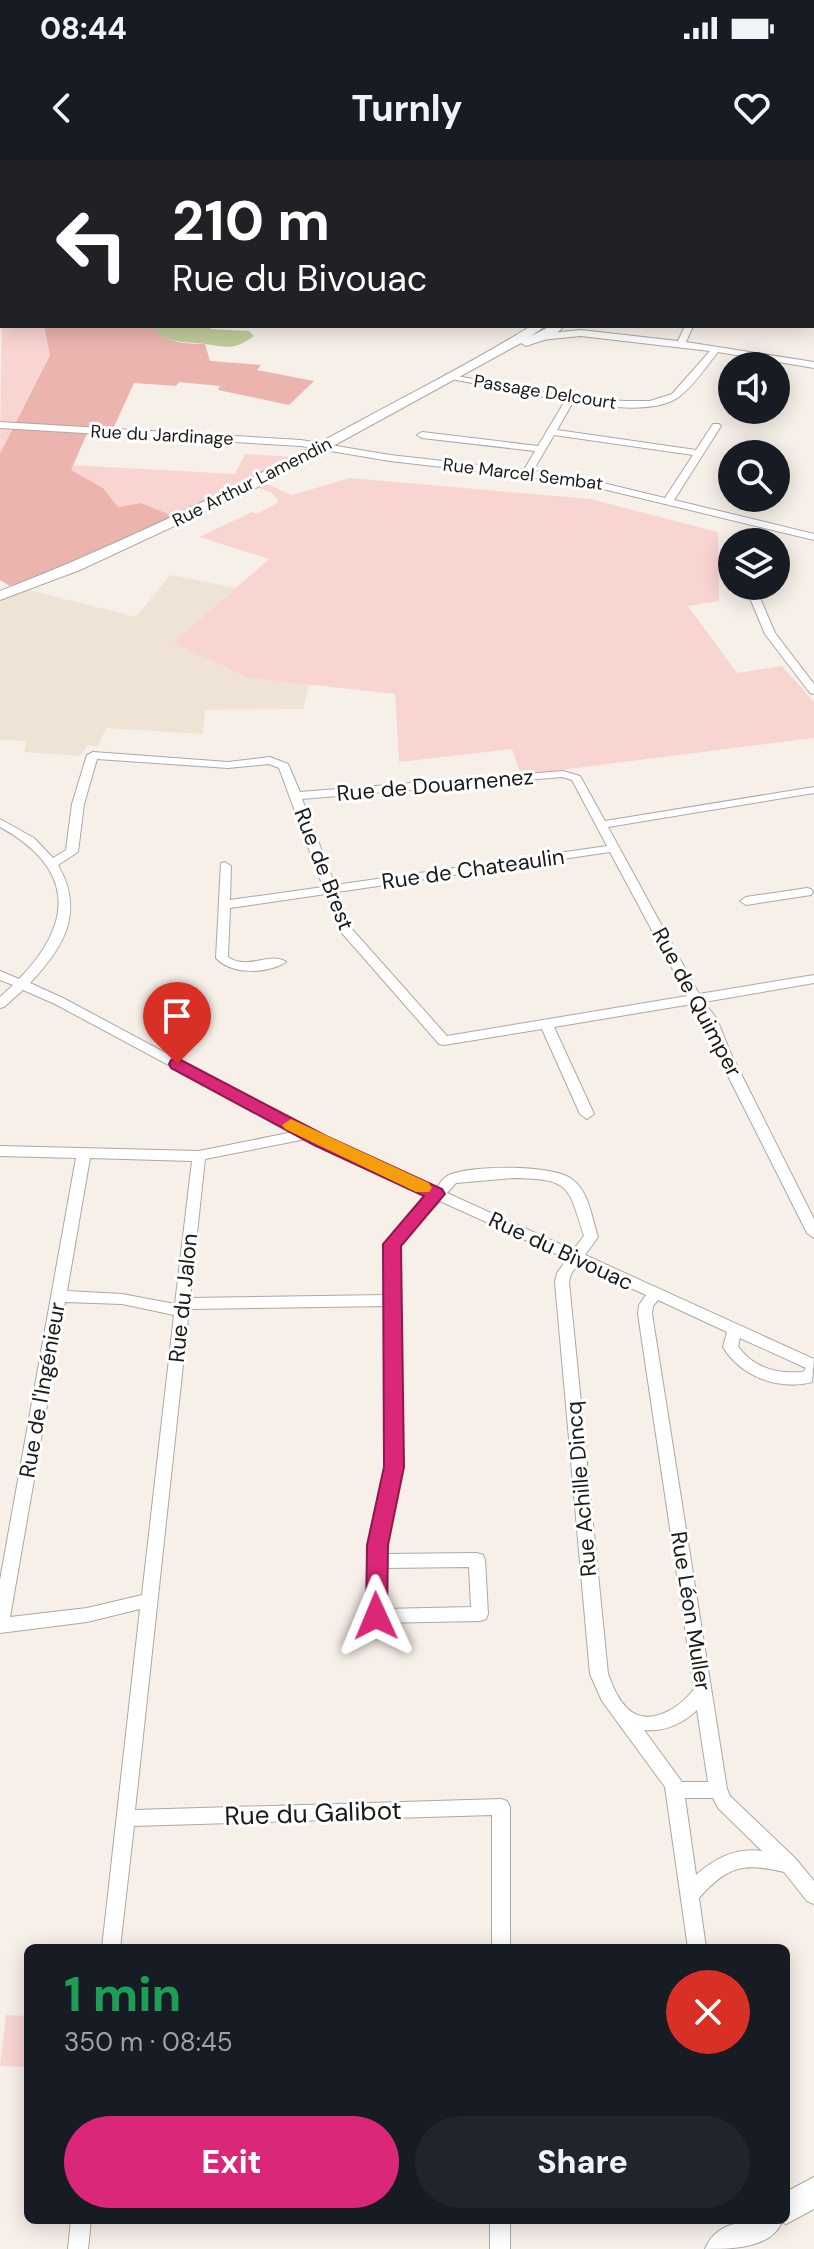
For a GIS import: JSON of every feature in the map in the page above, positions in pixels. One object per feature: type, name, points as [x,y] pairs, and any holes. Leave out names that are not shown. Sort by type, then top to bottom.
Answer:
[{"type":"street","points":[[563,328],[581,333]]},
{"type":"street","points":[[681,344],[688,328]]},
{"type":"street","points":[[540,332],[581,333],[681,344],[814,365]]},
{"type":"street","name":"Rue Arthur Lamendin","points":[[0,596],[75,567],[255,483],[449,376],[540,332]]},
{"type":"street","name":"Passage Delcourt","points":[[449,376],[504,389],[626,405],[669,399],[716,350]]},
{"type":"street","points":[[527,473],[571,398]]},
{"type":"street","name":"Rue du Jardinage","points":[[0,425],[323,447]]},
{"type":"street","points":[[669,500],[716,426]]},
{"type":"street","points":[[551,432],[699,453]]},
{"type":"street","points":[[422,435],[541,449]]},
{"type":"street","name":"Rue Marcel Sembat","points":[[323,447],[585,480],[777,528]]},
{"type":"street","name":"Rue Marcel Sembat","points":[[790,531],[814,537]]},
{"type":"street","points":[[756,600],[770,634],[814,691]]},
{"type":"street","name":"Rue de Brest","points":[[52,863],[72,852],[78,804],[93,755],[221,765],[279,762],[284,766],[348,934],[444,1041],[546,1024]]},
{"type":"street","name":"Rue de Douarnenez","points":[[296,796],[573,776]]},
{"type":"street","name":"Rue de Quimper","points":[[573,776],[695,999],[711,1019],[723,1052],[814,1233]]},
{"type":"street","points":[[602,825],[814,790]]},
{"type":"street","points":[[0,822],[30,840],[52,863],[62,885],[63,923],[55,943],[0,1004]]},
{"type":"street","name":"Rue de Chateaulin","points":[[223,905],[615,848]]},
{"type":"street","points":[[225,866],[221,954],[224,962],[237,967],[280,962]]},
{"type":"street","points":[[746,901],[812,895]]},
{"type":"street","name":"Rue du Bivouac","points":[[0,975],[59,1001],[309,1134],[735,1329],[812,1371]]},
{"type":"street","points":[[587,1114],[546,1024],[814,979]]},
{"type":"street","points":[[0,994],[20,984]]},
{"type":"street","points":[[0,1151],[199,1156],[309,1134]]},
{"type":"street","name":"Rue de l'Ingénieur","points":[[0,1625],[84,1153]]},
{"type":"street","name":"Rue du Jalon","points":[[125,1818],[199,1156]]},
{"type":"street","name":"Rue Achille Dincq","points":[[436,1194],[448,1181],[460,1177],[542,1173],[560,1177],[573,1188],[591,1237],[564,1273],[562,1282],[599,1674],[608,1696],[671,1778],[676,1790],[696,1944]]},
{"type":"street","points":[[376,1561],[477,1560],[480,1614],[376,1616],[376,1561],[394,1467],[393,1242],[436,1194]]},
{"type":"street","name":"Rue Léon Muller","points":[[655,1294],[646,1305],[645,1314],[718,1790]]},
{"type":"street","points":[[59,1296],[122,1299],[182,1308],[392,1300]]},
{"type":"street","points":[[735,1329],[730,1347],[739,1363],[783,1381],[812,1371]]},
{"type":"street","points":[[0,1625],[87,1615],[149,1600]]},
{"type":"street","points":[[626,1717],[643,1723],[666,1722],[693,1705],[703,1690]]},
{"type":"street","points":[[676,1790],[718,1790],[724,1802],[790,1865],[814,1895]]},
{"type":"street","name":"Rue du Galibot","points":[[125,1818],[501,1807],[501,1944]]},
{"type":"street","points":[[111,1944],[125,1818]]},
{"type":"street","points":[[690,1895],[712,1870],[732,1859],[756,1856],[790,1865]]},
{"type":"street","points":[[790,2207],[814,2192]]},
{"type":"street","points":[[78,2249],[81,2224]]},
{"type":"street","points":[[500,2224],[500,2249]]},
{"type":"street","points":[[731,2235],[758,2224]]},
{"type":"shaded area","points":[[2,328],[44,328],[50,354],[0,452]]},
{"type":"shaded area","points":[[44,328],[153,328],[182,343],[205,344],[210,361],[261,365],[257,370],[314,381],[289,405],[218,390],[220,386],[179,382],[176,386],[134,383],[113,429],[90,427],[71,470],[103,488],[118,507],[141,503],[173,516],[40,577],[10,586],[0,580],[0,453],[50,355]]},
{"type":"shaded area","points":[[153,328],[210,328],[249,331],[254,336],[236,346],[225,347],[169,339]]},
{"type":"shaded area","points":[[245,454],[293,457],[173,516],[141,503],[118,507],[103,488],[71,471],[71,465],[235,474]]},
{"type":"shaded area","points":[[350,478],[590,499],[718,532],[719,601],[688,606],[737,673],[782,666],[814,702],[814,738],[521,775],[512,749],[399,762],[395,694],[249,678],[173,643],[269,559],[199,537],[279,502],[272,493],[259,488],[267,484],[292,495]]},
{"type":"shaded area","points":[[170,575],[236,588],[174,643],[249,678],[309,684],[303,709],[205,710],[203,734],[106,728],[98,746],[88,745],[80,756],[24,752],[27,741],[0,740],[0,600],[25,589],[136,617]]},
{"type":"shaded area","points":[[6,2015],[24,2016],[24,2067],[0,2066]]},
{"type":"slow traffic","points":[[291,1125],[423,1188]]},
{"type":"route","points":[[177,1064],[320,1141],[436,1194],[392,1244],[394,1467],[377,1545],[376,1616]]}]
